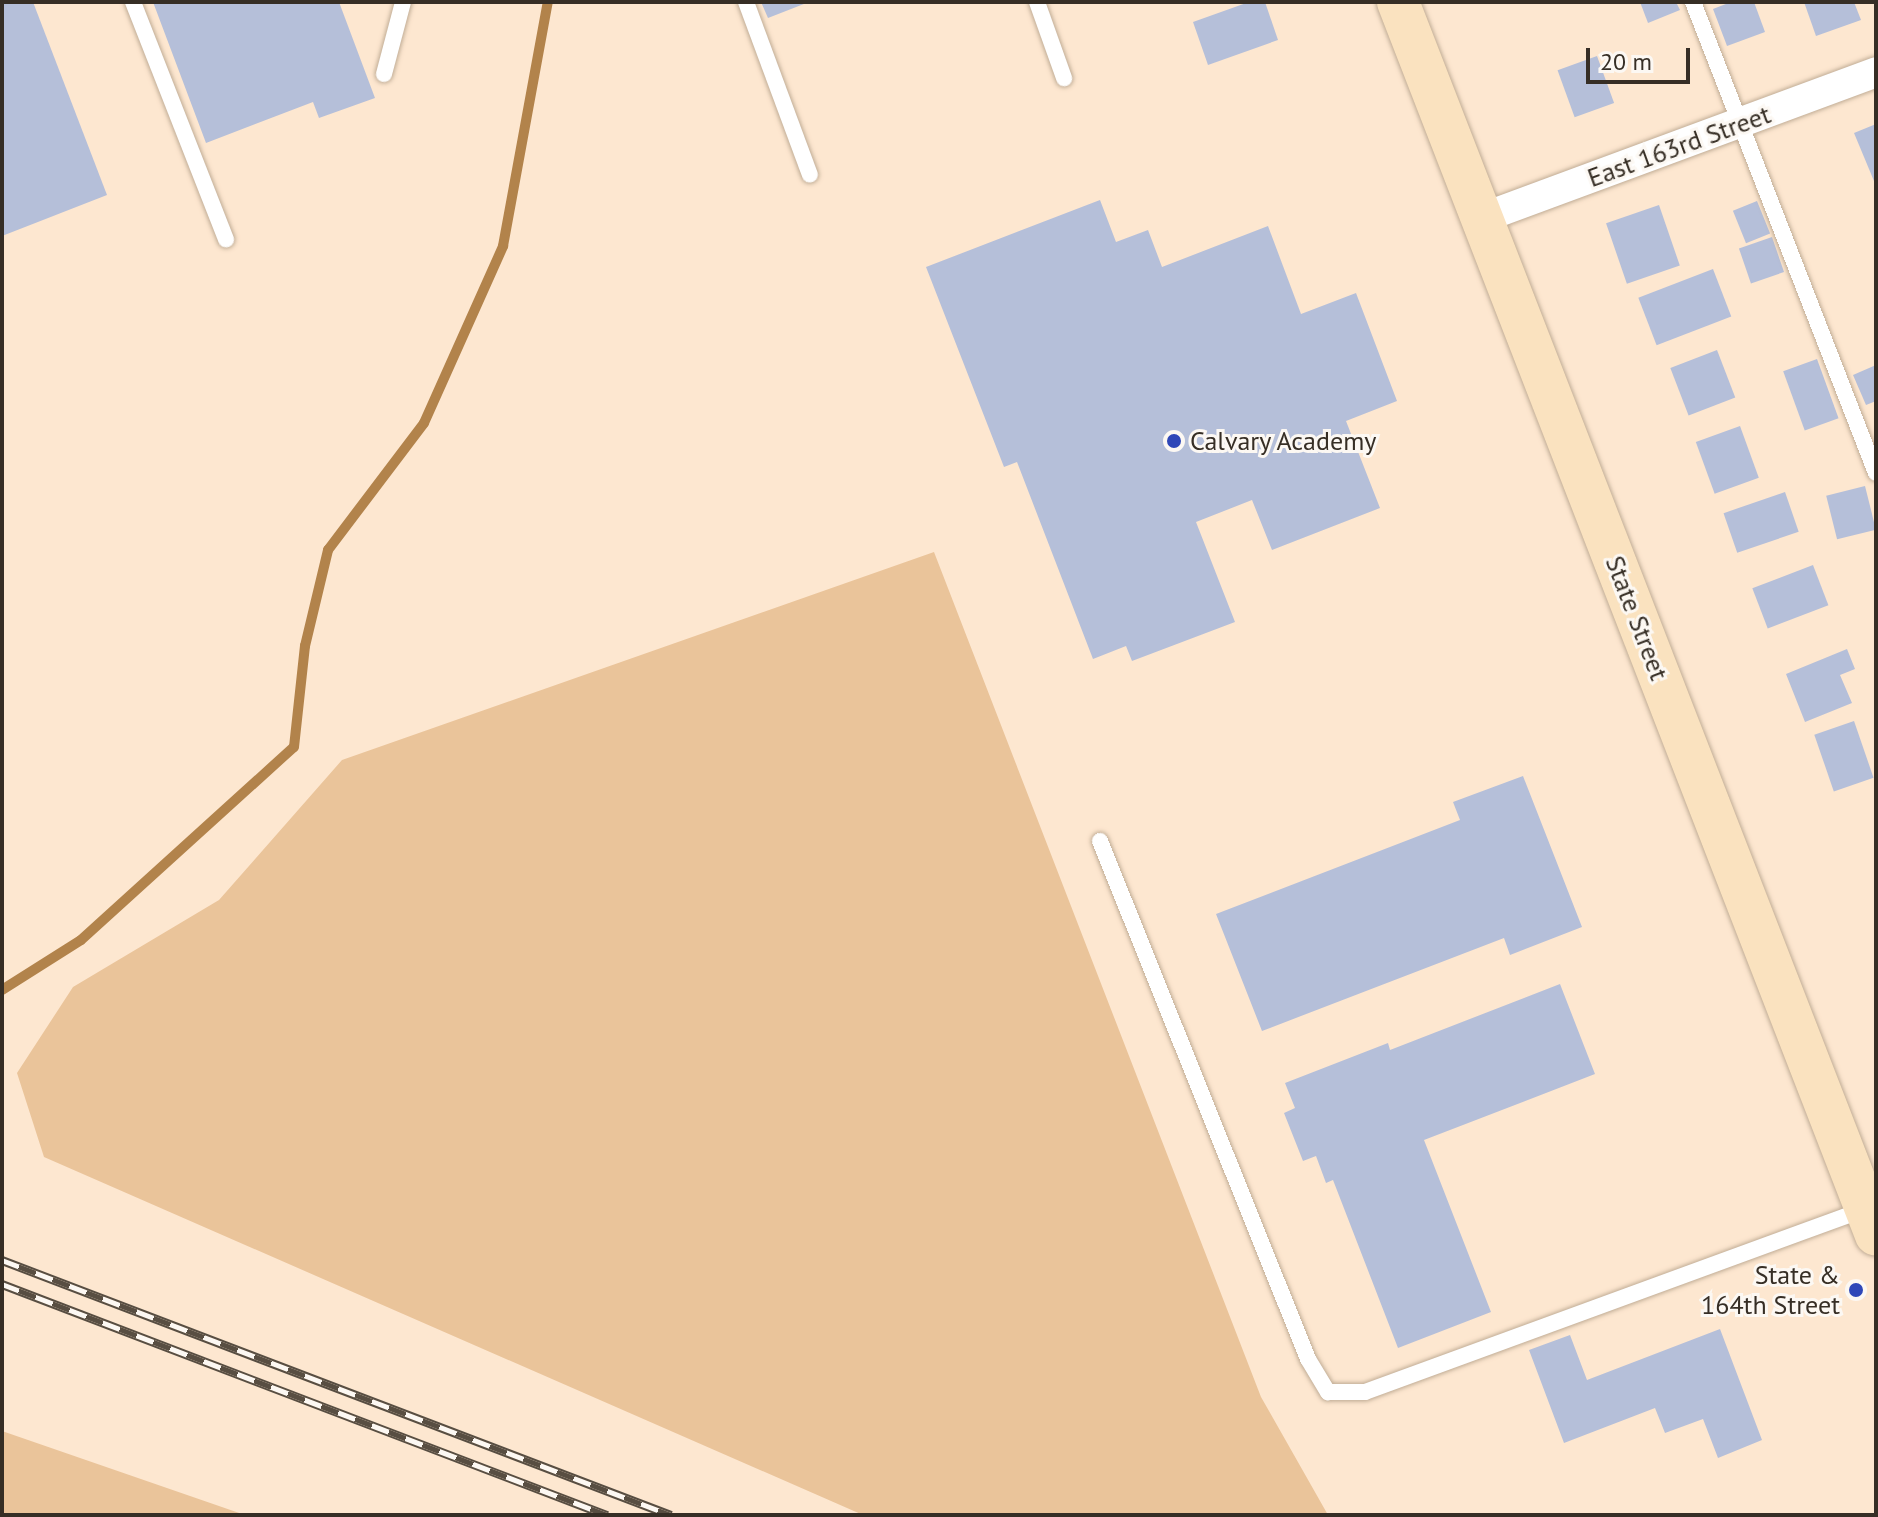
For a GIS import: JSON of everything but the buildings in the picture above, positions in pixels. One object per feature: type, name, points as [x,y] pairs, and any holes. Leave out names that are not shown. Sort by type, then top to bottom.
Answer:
[{"type":"street","name":"State Street","points":[[1398,2],[1869,1203]]},
{"type":"street","name":"East 163rd Street","points":[[1482,218],[1876,72]]},
{"type":"lane","points":[[133,2],[226,239]]},
{"type":"lane","points":[[384,74],[403,2]]},
{"type":"lane","points":[[746,2],[810,175]]},
{"type":"lane","points":[[1037,2],[1064,78]]},
{"type":"lane","points":[[1693,2],[1876,473]]},
{"type":"lane","points":[[1100,841],[1308,1359],[1328,1392],[1365,1392],[1869,1203]]},
{"type":"shaded area","points":[[934,552],[1261,1397],[1328,1515],[863,1515],[44,1157],[17,1073],[73,987],[219,900],[342,760]]},
{"type":"shaded area","points":[[2,1431],[245,1515],[2,1515]]},
{"type":"waterway","points":[[2,990],[81,940],[294,747],[305,646],[328,550],[424,423],[503,246],[548,2]]},
{"type":"railway","points":[[2,1260],[671,1515]]},
{"type":"railway","points":[[2,1284],[607,1515]]},
{"type":"place","name":"Calvary Academy","points":[[1174,441]]},
{"type":"place","name":"State & 164th Street","points":[[1856,1290]]}]
